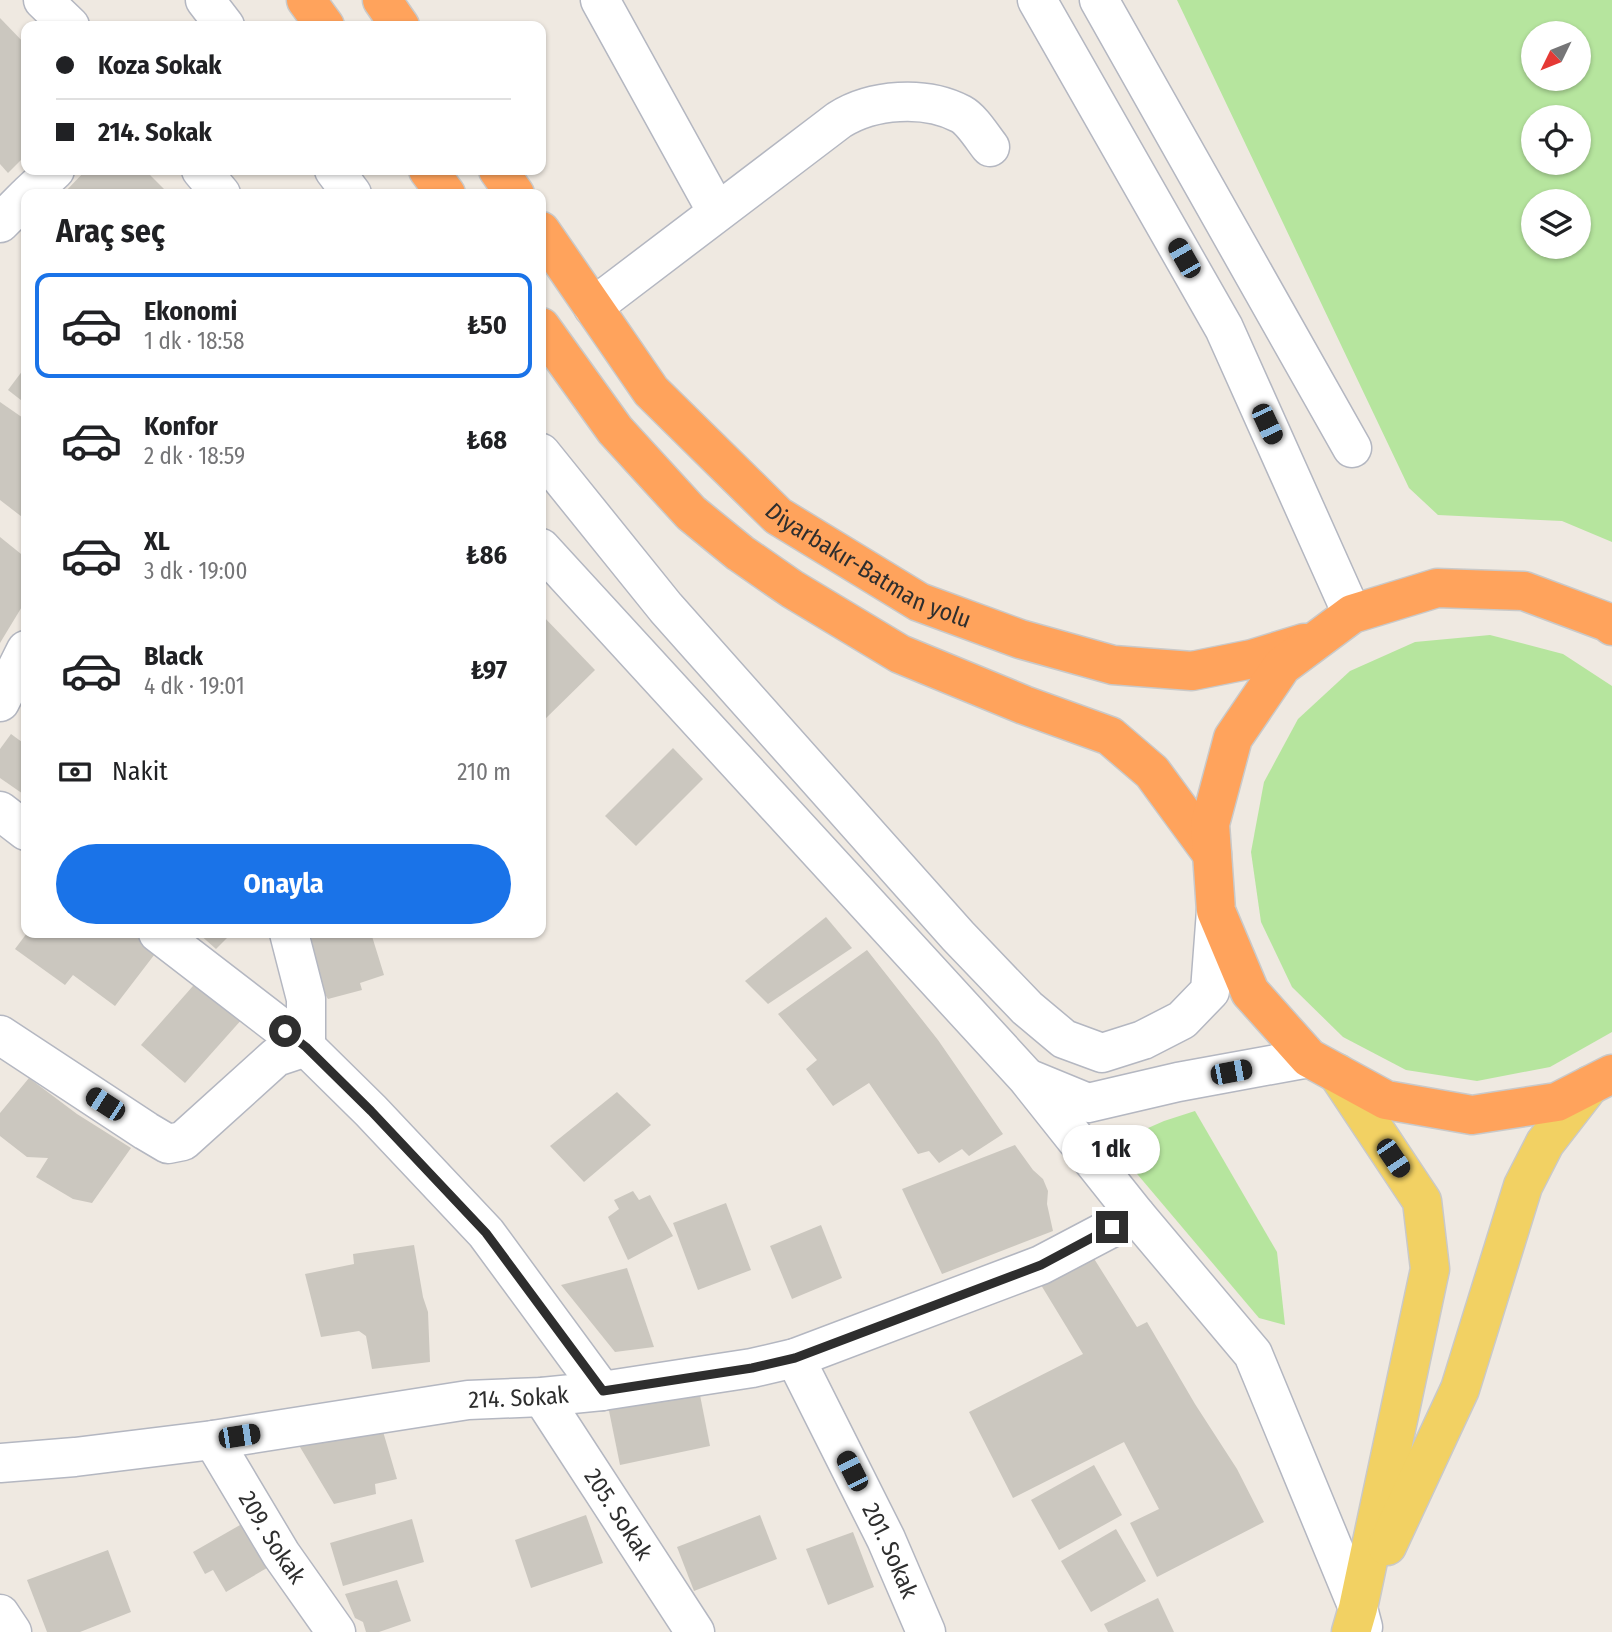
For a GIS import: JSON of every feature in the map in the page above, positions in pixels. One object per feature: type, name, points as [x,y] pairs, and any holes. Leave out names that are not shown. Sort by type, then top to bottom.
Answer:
[{"type":"highway","points":[[306,0],[321,21]]},
{"type":"highway","points":[[382,0],[397,21]]},
{"type":"highway","name":"Diyarbakır-Batman yolu","points":[[546,238],[651,391],[778,516],[919,602],[1020,639],[1113,665],[1192,671],[1252,659],[1320,638]]},
{"type":"highway","points":[[546,334],[615,430],[691,513],[740,553],[792,589],[900,654],[1024,705],[1110,736],[1152,772],[1212,853]]},
{"type":"highway","points":[[1601,1079],[1557,1102],[1472,1115],[1386,1100],[1323,1066],[1250,992],[1216,911],[1210,824],[1233,738],[1282,666],[1352,614],[1437,588],[1524,590],[1612,626]]},
{"type":"main road","points":[[1323,1066],[1422,1201],[1430,1269],[1358,1624]]},
{"type":"main road","points":[[1358,1624],[1460,1389],[1523,1186],[1545,1143],[1601,1079]]},
{"type":"street","points":[[43,0],[65,21]]},
{"type":"street","points":[[205,0],[221,21]]},
{"type":"street","points":[[600,0],[717,212]]},
{"type":"street","points":[[1037,0],[1224,328],[1352,614]]},
{"type":"street","points":[[1099,0],[1352,448]]},
{"type":"street","points":[[593,307],[856,109],[908,101],[938,106],[963,114],[990,147]]},
{"type":"street","points":[[35,189],[50,175]]},
{"type":"street","points":[[205,175],[217,189]]},
{"type":"street","points":[[0,223],[21,203]]},
{"type":"street","points":[[546,459],[666,608],[940,916],[1027,1008],[1064,1039],[1102,1053],[1143,1040],[1182,1020],[1210,991],[1216,911]]},
{"type":"street","points":[[546,553],[1027,1078],[1253,1354],[1358,1624]]},
{"type":"street","points":[[0,702],[21,660]]},
{"type":"street","points":[[0,811],[21,827]]},
{"type":"street","points":[[164,938],[306,1047],[371,1111],[486,1233],[603,1391]]},
{"type":"street","points":[[290,938],[306,999],[306,1047]]},
{"type":"street","points":[[0,1035],[168,1144],[183,1141],[276,1057],[306,1047]]},
{"type":"street","points":[[1027,1078],[1053,1091],[1088,1103],[1178,1082],[1323,1066]]},
{"type":"street","name":"214. Sokak","points":[[0,1464],[213,1440],[468,1400],[603,1391],[752,1368],[795,1358],[1041,1265],[1136,1214]]},
{"type":"street","name":"201. Sokak","points":[[795,1358],[886,1539],[926,1632]]},
{"type":"street","name":"205. Sokak","points":[[542,1397],[695,1632]]},
{"type":"street","name":"209. Sokak","points":[[213,1440],[281,1554],[336,1632]]},
{"type":"street","points":[[0,1614],[12,1632]]},
{"type":"green space","points":[[1177,0],[1612,0],[1612,542],[1562,521],[1438,515],[1409,488]]},
{"type":"green space","points":[[1490,635],[1563,654],[1612,686],[1612,1032],[1550,1067],[1477,1081],[1406,1070],[1343,1037],[1292,987],[1261,922],[1251,852],[1264,782],[1298,719],[1350,671],[1415,642]]},
{"type":"green space","points":[[1195,1111],[1277,1252],[1285,1325],[1259,1318],[1127,1162],[1123,1139]]},
{"type":"building","points":[[0,18],[21,40],[21,160],[8,173],[0,164]]},
{"type":"building","points":[[81,175],[150,175],[164,189],[68,189]]},
{"type":"building","points":[[21,373],[21,400],[8,390]]},
{"type":"building","points":[[0,402],[21,417],[21,516],[0,500]]},
{"type":"building","points":[[0,537],[21,554],[21,608],[0,643]]},
{"type":"building","points":[[546,619],[595,670],[546,718]]},
{"type":"building","points":[[11,734],[21,741],[21,793],[0,778],[0,749]]},
{"type":"building","points":[[673,748],[703,779],[636,846],[605,816]]},
{"type":"building","points":[[826,917],[852,948],[768,1004],[745,981]]},
{"type":"building","points":[[23,938],[151,938],[161,946],[115,1006],[73,975],[65,985],[15,949]]},
{"type":"building","points":[[204,938],[227,938],[216,949]]},
{"type":"building","points":[[311,938],[373,938],[384,975],[360,983],[362,990],[328,999],[323,991]]},
{"type":"building","points":[[867,950],[938,1040],[1003,1134],[969,1156],[962,1149],[939,1163],[929,1151],[918,1154],[869,1083],[833,1106],[806,1069],[817,1060],[778,1014]]},
{"type":"building","points":[[200,978],[243,1018],[185,1083],[141,1045]]},
{"type":"building","points":[[29,1078],[77,1114],[131,1148],[92,1203],[73,1199],[36,1177],[48,1158],[27,1157],[0,1136],[0,1113]]},
{"type":"building","points":[[617,1092],[651,1125],[584,1182],[550,1146]]},
{"type":"building","points":[[1015,1145],[1043,1179],[1048,1191],[1047,1204],[1053,1231],[942,1274],[902,1189]]},
{"type":"building","points":[[633,1191],[639,1200],[650,1195],[673,1236],[628,1260],[608,1217],[619,1209],[614,1200]]},
{"type":"building","points":[[726,1203],[751,1270],[698,1290],[673,1223]]},
{"type":"building","points":[[821,1225],[842,1278],[792,1299],[770,1246]]},
{"type":"building","points":[[414,1245],[428,1312],[430,1362],[372,1369],[366,1336],[359,1331],[321,1337],[305,1274],[354,1264],[353,1254]]},
{"type":"building","points":[[1093,1257],[1137,1327],[1147,1322],[1237,1469],[1264,1522],[1157,1577],[1130,1523],[1159,1509],[1124,1442],[1013,1498],[969,1412],[1083,1354],[1041,1285]]},
{"type":"building","points":[[627,1268],[654,1347],[615,1352],[561,1285]]},
{"type":"building","points":[[698,1385],[710,1446],[620,1465],[607,1401]]},
{"type":"building","points":[[382,1428],[397,1479],[375,1484],[376,1494],[334,1504],[297,1442]]},
{"type":"building","points":[[1094,1465],[1122,1515],[1059,1550],[1031,1500]]},
{"type":"building","points":[[586,1515],[603,1563],[531,1588],[515,1540]]},
{"type":"building","points":[[760,1515],[777,1559],[694,1591],[677,1547]]},
{"type":"building","points":[[412,1519],[424,1562],[343,1586],[330,1543]]},
{"type":"building","points":[[247,1521],[272,1565],[226,1592],[213,1570],[205,1574],[193,1552]]},
{"type":"building","points":[[1116,1529],[1146,1581],[1091,1612],[1061,1561]]},
{"type":"building","points":[[853,1532],[874,1587],[828,1605],[806,1549]]},
{"type":"building","points":[[108,1550],[131,1612],[80,1632],[47,1632],[27,1580]]},
{"type":"building","points":[[397,1580],[411,1621],[379,1632],[366,1632],[363,1622],[355,1618],[345,1594]]},
{"type":"building","points":[[1158,1598],[1174,1632],[1108,1632],[1104,1624]]},
{"type":"route","points":[[285,1031],[306,1047],[371,1111],[486,1233],[603,1391],[752,1368],[795,1358],[1041,1265],[1112,1227]]}]
